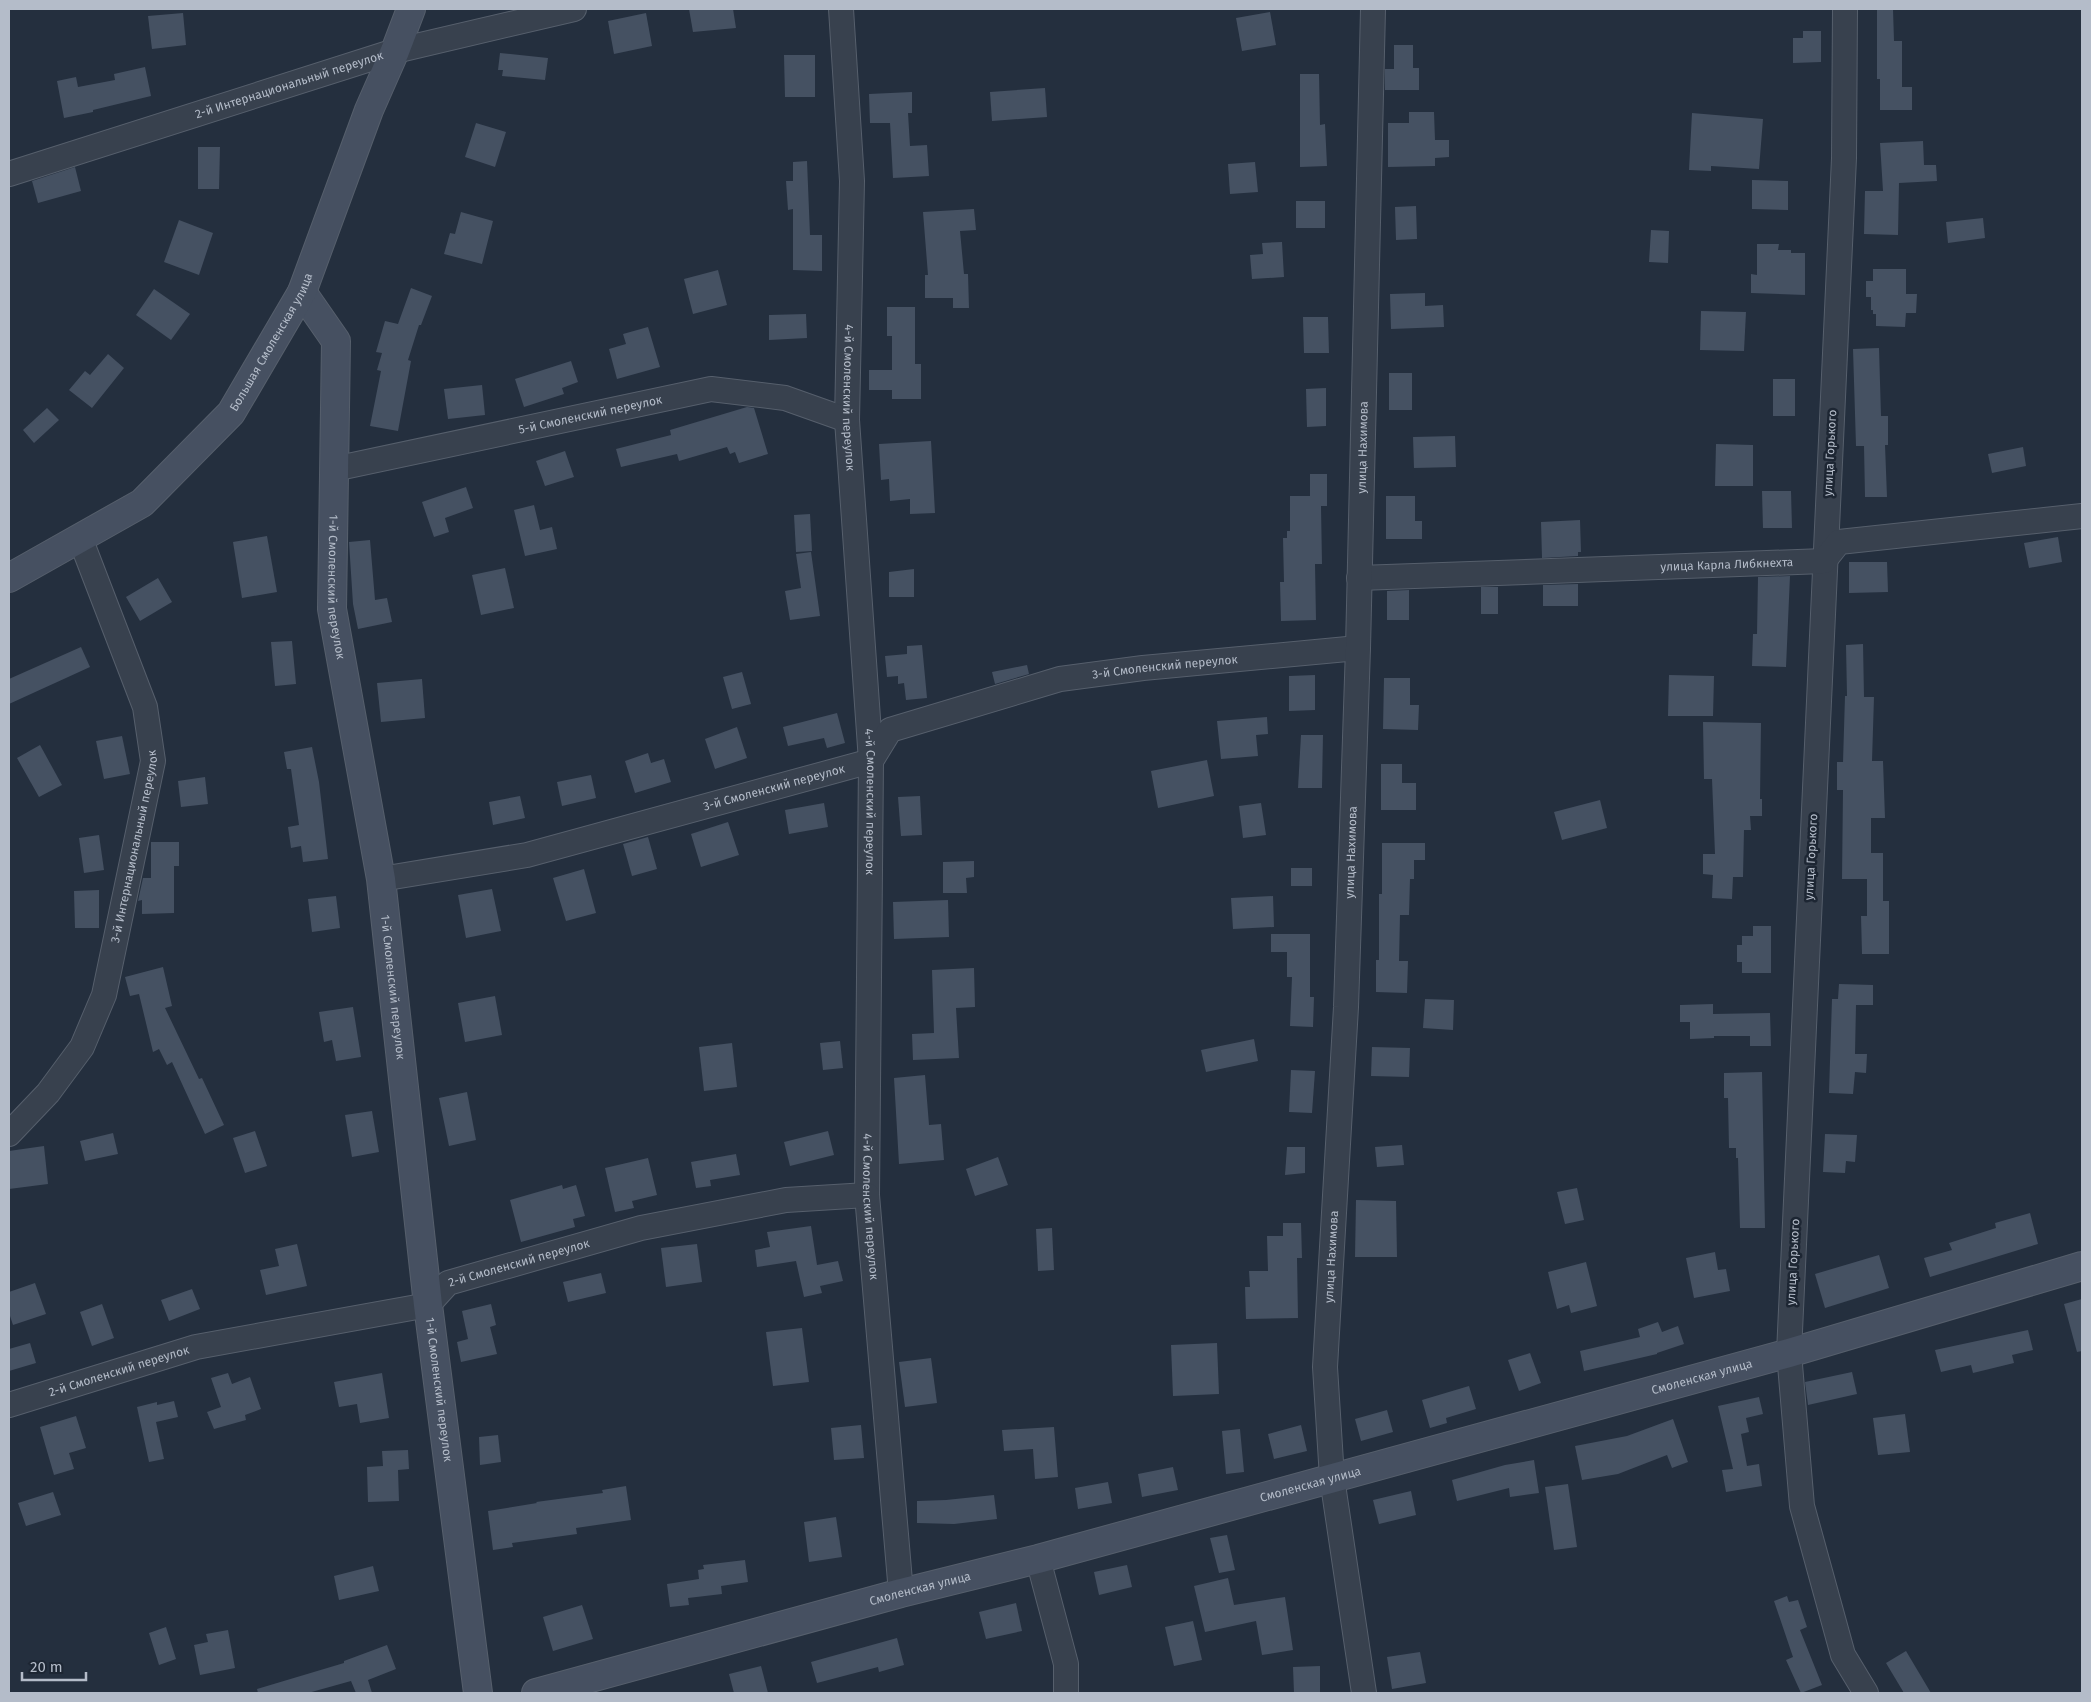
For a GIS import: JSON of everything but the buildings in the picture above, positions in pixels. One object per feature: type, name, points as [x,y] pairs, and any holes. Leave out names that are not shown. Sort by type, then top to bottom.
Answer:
[{"type":"street","name":"Большая Смоленская улица","points":[[9,578],[142,503],[231,413],[302,292],[369,110],[396,51],[411,9]]},
{"type":"street","name":"2-й Интернациональный переулок","points":[[9,174],[396,51],[574,9]]},
{"type":"street","name":"4-й Смоленский переулок","points":[[841,9],[852,181],[847,420],[871,761],[867,1196],[902,1593]]},
{"type":"street","name":"улица Нахимова","points":[[1364,1693],[1332,1478],[1325,1367],[1346,1008],[1358,648],[1373,9]]},
{"type":"street","name":"улица Горького","points":[[1845,9],[1844,158],[1789,1353],[1802,1506],[1843,1655],[1866,1693]]},
{"type":"street","name":"1-й Смоленский переулок","points":[[302,292],[336,341],[332,610],[381,879],[428,1305],[478,1693]]},
{"type":"street","name":"5-й Смоленский переулок","points":[[334,469],[711,389],[785,398],[847,420]]},
{"type":"street","points":[[1824,561],[1839,542],[2082,516]]},
{"type":"street","name":"3-й Интернациональный переулок","points":[[9,1134],[48,1093],[82,1047],[104,995],[153,761],[145,707],[80,538]]},
{"type":"street","name":"улица Карла Либкнехта","points":[[1359,578],[1824,561]]},
{"type":"street","name":"3-й Смоленский переулок","points":[[381,879],[527,855],[871,761],[890,730],[1060,679],[1143,668],[1358,648]]},
{"type":"street","name":"2-й Смоленский переулок","points":[[9,1405],[196,1347],[428,1305],[448,1283],[641,1228],[786,1200],[867,1196]]},
{"type":"street","name":"Смоленская улица","points":[[536,1693],[902,1593],[1038,1559],[1789,1353],[2082,1266]]},
{"type":"street","points":[[1038,1559],[1066,1664],[1066,1693]]}]
